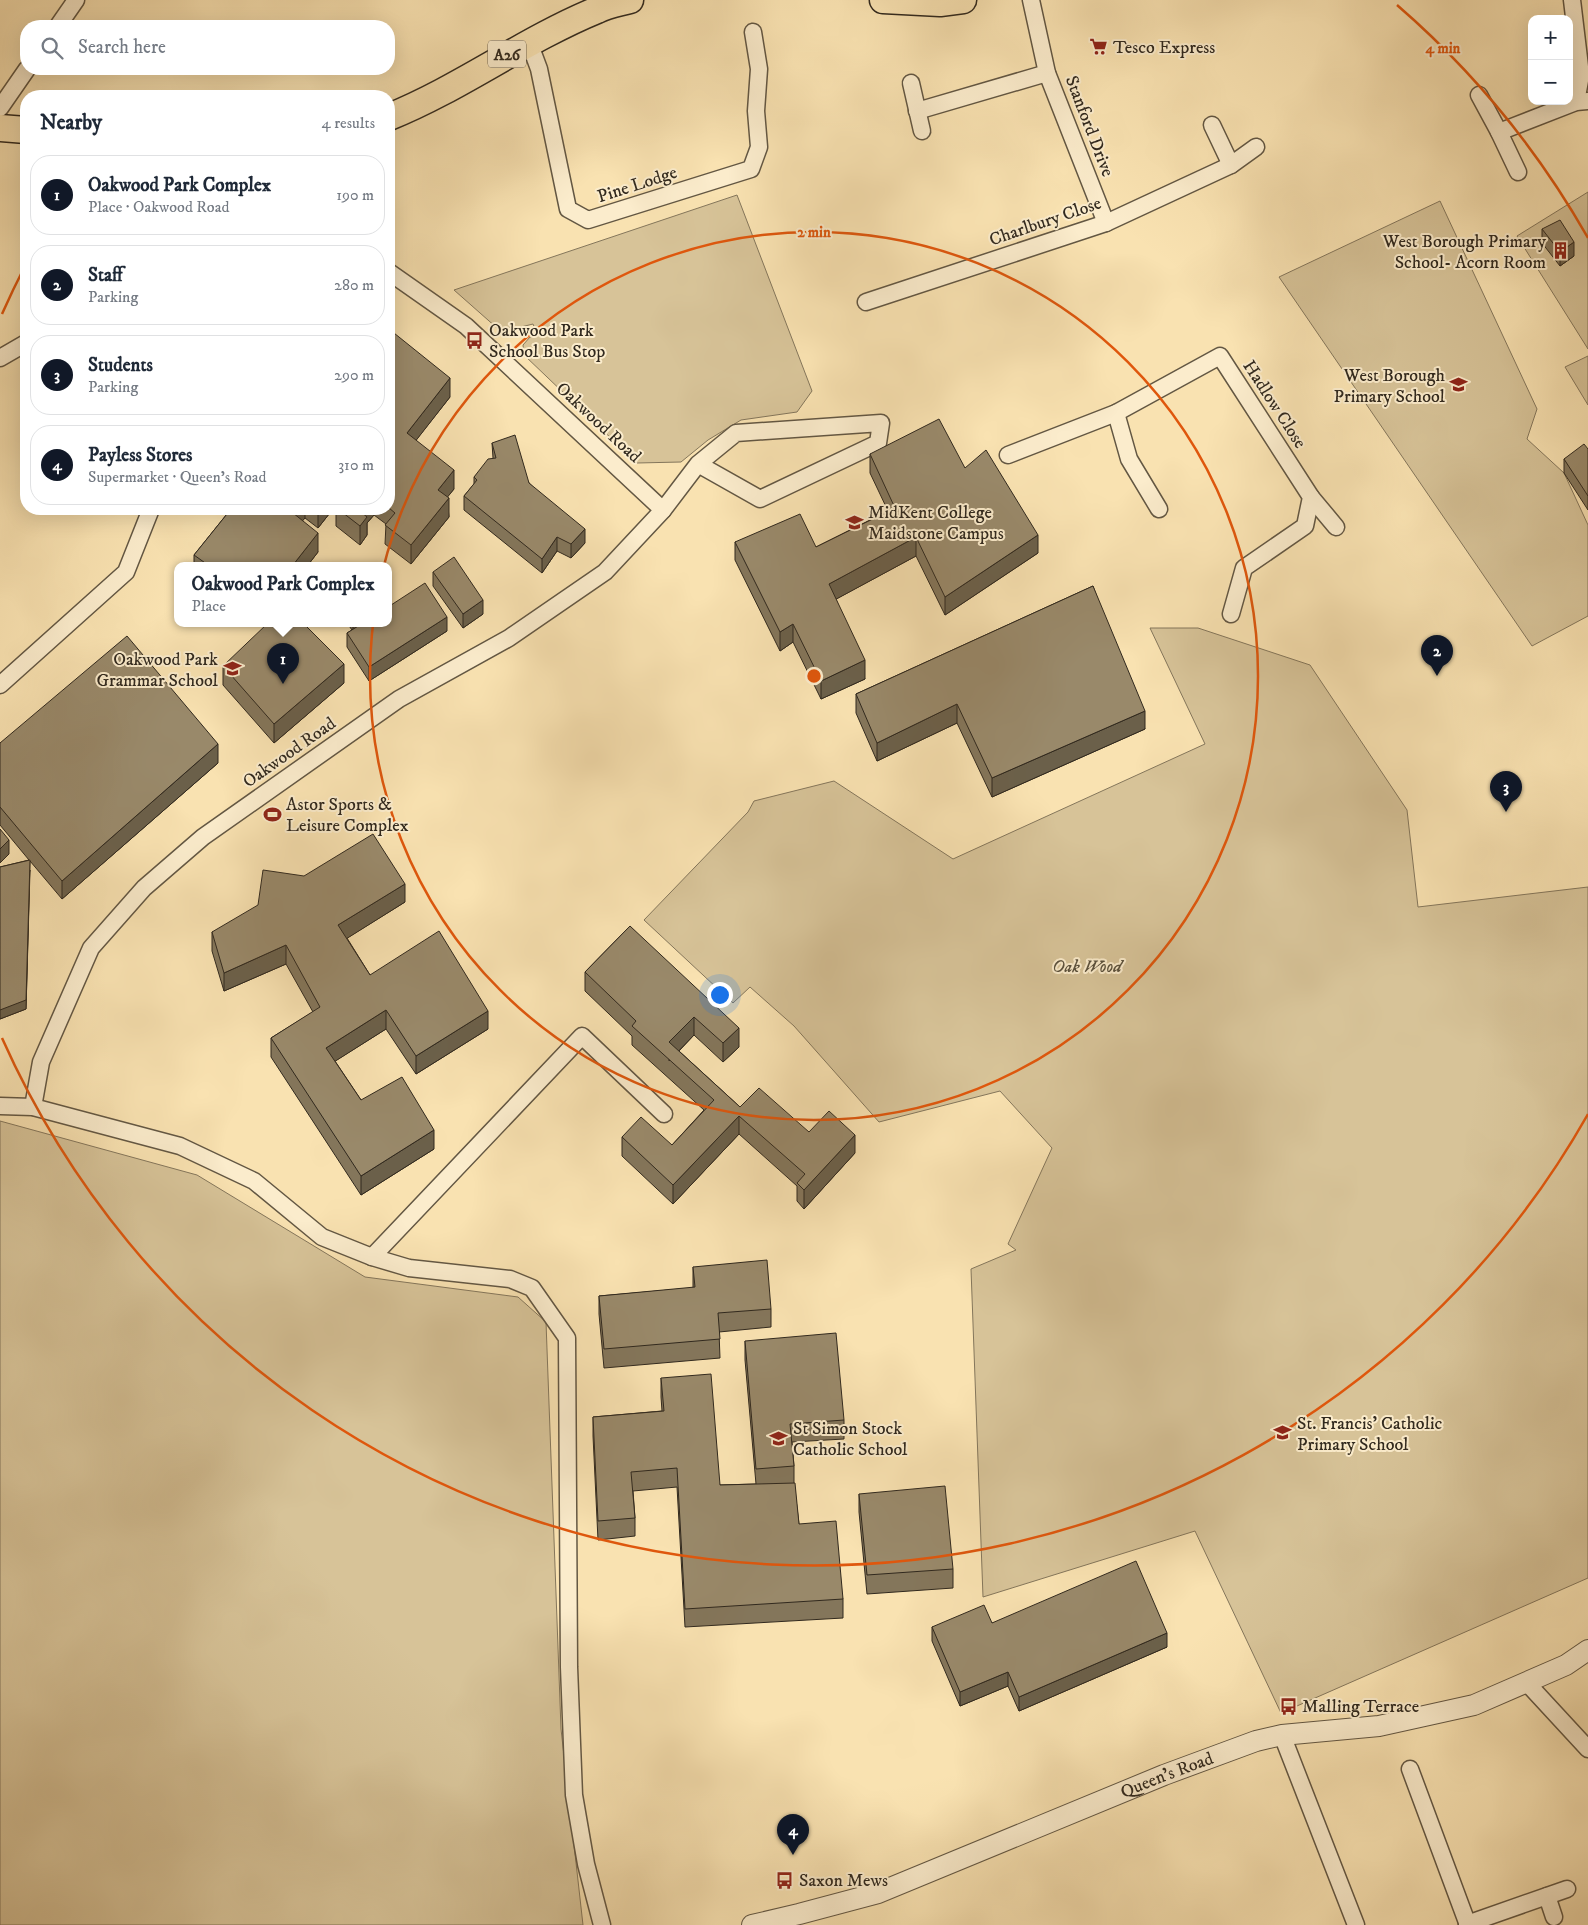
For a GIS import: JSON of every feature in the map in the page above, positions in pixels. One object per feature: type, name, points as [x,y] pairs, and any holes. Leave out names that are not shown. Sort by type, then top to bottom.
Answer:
[{"type":"main road","name":"A26","points":[[395,114],[413,107],[529,42],[598,9],[630,0]]},
{"type":"main road","points":[[883,0],[940,3],[963,0]]},
{"type":"main road","points":[[0,128],[20,130]]},
{"type":"street","points":[[62,20],[76,0]]},
{"type":"street","name":"Stanford Drive","points":[[1031,0],[1047,72],[1106,223]]},
{"type":"street","points":[[1499,132],[1582,101],[1581,75],[1575,38],[1572,0]]},
{"type":"street","name":"Pine Lodge","points":[[529,42],[539,69],[568,209],[588,220],[751,169],[759,147],[756,111],[759,70],[753,32]]},
{"type":"street","name":"Stanford Drive","points":[[917,111],[1047,72]]},
{"type":"street","points":[[0,108],[23,75]]},
{"type":"street","points":[[912,83],[922,131]]},
{"type":"street","points":[[1479,95],[1518,172]]},
{"type":"street","points":[[1212,125],[1231,165]]},
{"type":"street","name":"Charlbury Close","points":[[866,302],[1106,223],[1231,165],[1256,147]]},
{"type":"street","name":"Oakwood Road","points":[[395,276],[466,326],[663,510]]},
{"type":"street","points":[[0,358],[20,346]]},
{"type":"street","name":"Hadlow Close","points":[[1008,455],[1116,413],[1220,356],[1311,497],[1336,527]]},
{"type":"street","points":[[1116,413],[1129,459],[1159,510]]},
{"type":"street","name":"Oakwood Road","points":[[33,1107],[41,1062],[91,948],[144,888],[203,837],[399,699],[510,638],[605,572],[663,510],[698,464],[736,433],[880,423],[878,443],[760,499],[698,464]]},
{"type":"street","points":[[1231,614],[1244,568],[1305,526],[1311,497]]},
{"type":"street","points":[[0,685],[126,572],[149,515]]},
{"type":"street","points":[[372,1257],[582,1036],[664,1114]]},
{"type":"street","points":[[0,1106],[33,1107],[180,1146],[254,1181],[322,1237],[372,1257],[409,1268],[510,1279],[532,1288],[567,1338],[569,1668],[574,1795],[586,1864],[602,1925]]},
{"type":"street","name":"Queen's Road","points":[[752,1925],[801,1920],[878,1893],[1164,1776],[1256,1741],[1282,1735],[1379,1726],[1474,1705],[1566,1664],[1588,1650]]},
{"type":"street","points":[[1527,1682],[1588,1749]]},
{"type":"street","points":[[1282,1735],[1356,1925]]},
{"type":"street","points":[[1410,1768],[1467,1924],[1567,1889]]},
{"type":"street","points":[[1547,1896],[1554,1917]]},
{"type":"green space","points":[[1588,192],[1588,349],[1517,236]]},
{"type":"green space","points":[[737,195],[812,391],[797,412],[741,420],[708,440],[681,462],[637,463],[524,355],[523,345],[530,337],[538,336],[533,324],[521,327],[497,328],[454,290]]},
{"type":"green space","name":"West Borough Primary School","points":[[1440,201],[1537,409],[1527,439],[1564,473],[1588,525],[1588,616],[1532,646],[1279,277]]},
{"type":"green space","points":[[1588,356],[1588,405],[1565,367]]},
{"type":"green space","name":"St. Francis' Catholic Primary School","points":[[1150,628],[1198,628],[1310,665],[1407,810],[1418,907],[1588,887],[1588,1578],[1281,1713],[1195,1531],[983,1597],[971,1269],[1016,1250],[1008,1244],[1052,1148],[1000,1091],[879,1122],[794,1026],[750,987],[733,1003],[644,920],[748,812],[754,801],[834,781],[953,859],[1205,744]]},
{"type":"green space","points":[[0,1121],[197,1175],[365,1277],[518,1297],[546,1322],[561,1729],[583,1925],[0,1925]]},
{"type":"building","points":[[1560,220],[1574,242],[1560,252],[1542,229]]},
{"type":"building","points":[[395,334],[450,378],[407,433],[454,470],[438,490],[449,498],[411,545],[385,525],[395,515]]},
{"type":"building","points":[[939,419],[965,468],[986,450],[1038,535],[945,597],[916,537],[829,584],[865,660],[821,681],[793,624],[780,632],[735,542],[800,514],[816,547],[895,508],[870,454]]},
{"type":"building","points":[[515,435],[529,483],[585,529],[571,544],[557,537],[542,559],[464,496],[477,480],[474,477],[488,459],[496,458],[492,443]]},
{"type":"building","points":[[1584,444],[1588,449],[1588,496],[1564,459]]},
{"type":"building","points":[[226,515],[296,515],[318,533],[295,562],[204,562],[194,555]]},
{"type":"building","points":[[346,515],[365,515],[367,517],[360,526]]},
{"type":"building","points":[[454,557],[483,600],[463,614],[433,572]]},
{"type":"building","points":[[425,583],[447,617],[369,667],[347,633],[357,627],[392,627],[392,604]]},
{"type":"building","points":[[1093,586],[1145,711],[992,778],[957,704],[877,743],[856,694]]},
{"type":"building","points":[[264,627],[307,627],[344,664],[274,724],[223,666]]},
{"type":"building","points":[[127,636],[218,744],[62,881],[0,807],[0,743]]},
{"type":"building","points":[[0,829],[9,840],[0,849]]},
{"type":"building","points":[[373,834],[405,884],[338,925],[370,975],[439,931],[488,1011],[416,1056],[386,1010],[326,1048],[361,1100],[402,1077],[434,1130],[361,1176],[271,1038],[320,1007],[286,945],[224,973],[212,932],[258,905],[263,870],[304,876]]},
{"type":"building","points":[[30,860],[26,1000],[0,1010],[0,867]]},
{"type":"building","points":[[630,926],[739,1028],[723,1043],[694,1017],[669,1042],[740,1107],[759,1088],[809,1132],[829,1111],[855,1135],[804,1190],[797,1183],[805,1174],[739,1116],[673,1185],[622,1137],[641,1117],[672,1145],[714,1100],[632,1026],[636,1021],[585,972]]},
{"type":"building","points":[[767,1260],[771,1309],[718,1313],[720,1339],[604,1349],[599,1296],[695,1287],[693,1267]]},
{"type":"building","points":[[836,1333],[844,1420],[790,1424],[794,1466],[756,1469],[745,1341]]},
{"type":"building","points":[[711,1374],[720,1485],[795,1483],[799,1524],[836,1521],[843,1599],[685,1609],[677,1468],[631,1472],[635,1518],[598,1521],[593,1417],[664,1411],[661,1378]]},
{"type":"building","points":[[945,1486],[953,1569],[867,1575],[859,1494]]},
{"type":"building","points":[[1136,1561],[1167,1633],[1019,1697],[1008,1672],[960,1692],[932,1627],[984,1605],[992,1623]]},
{"type":"place","name":"Tesco Express","points":[[1099,47]]},
{"type":"place","name":"West Borough Primary School- Acorn Room","points":[[1560,251]]},
{"type":"place","name":"Oakwood Park School Bus Stop","points":[[475,340]]},
{"type":"place","name":"West Borough Primary School","points":[[1459,385]]},
{"type":"place","name":"MidKent College Maidstone Campus","points":[[854,522]]},
{"type":"place","name":"Oakwood Park Grammar School","points":[[232,669]]},
{"type":"place","name":"Staff","points":[[1437,676]]},
{"type":"place","name":"Oakwood Park Complex","points":[[283,684]]},
{"type":"place","name":"Students","points":[[1506,812]]},
{"type":"place","name":"Astor Sports & Leisure Complex","points":[[272,814]]},
{"type":"place","name":"St. Francis' Catholic Primary School","points":[[1283,1433]]},
{"type":"place","name":"St Simon Stock Catholic School","points":[[779,1438]]},
{"type":"place","name":"Malling Terrace","points":[[1288,1706]]},
{"type":"place","name":"Payless Stores","points":[[793,1855]]},
{"type":"place","name":"Saxon Mews","points":[[785,1880]]},
{"type":"park label","name":"Oak Wood","points":[[1087,966]]}]
